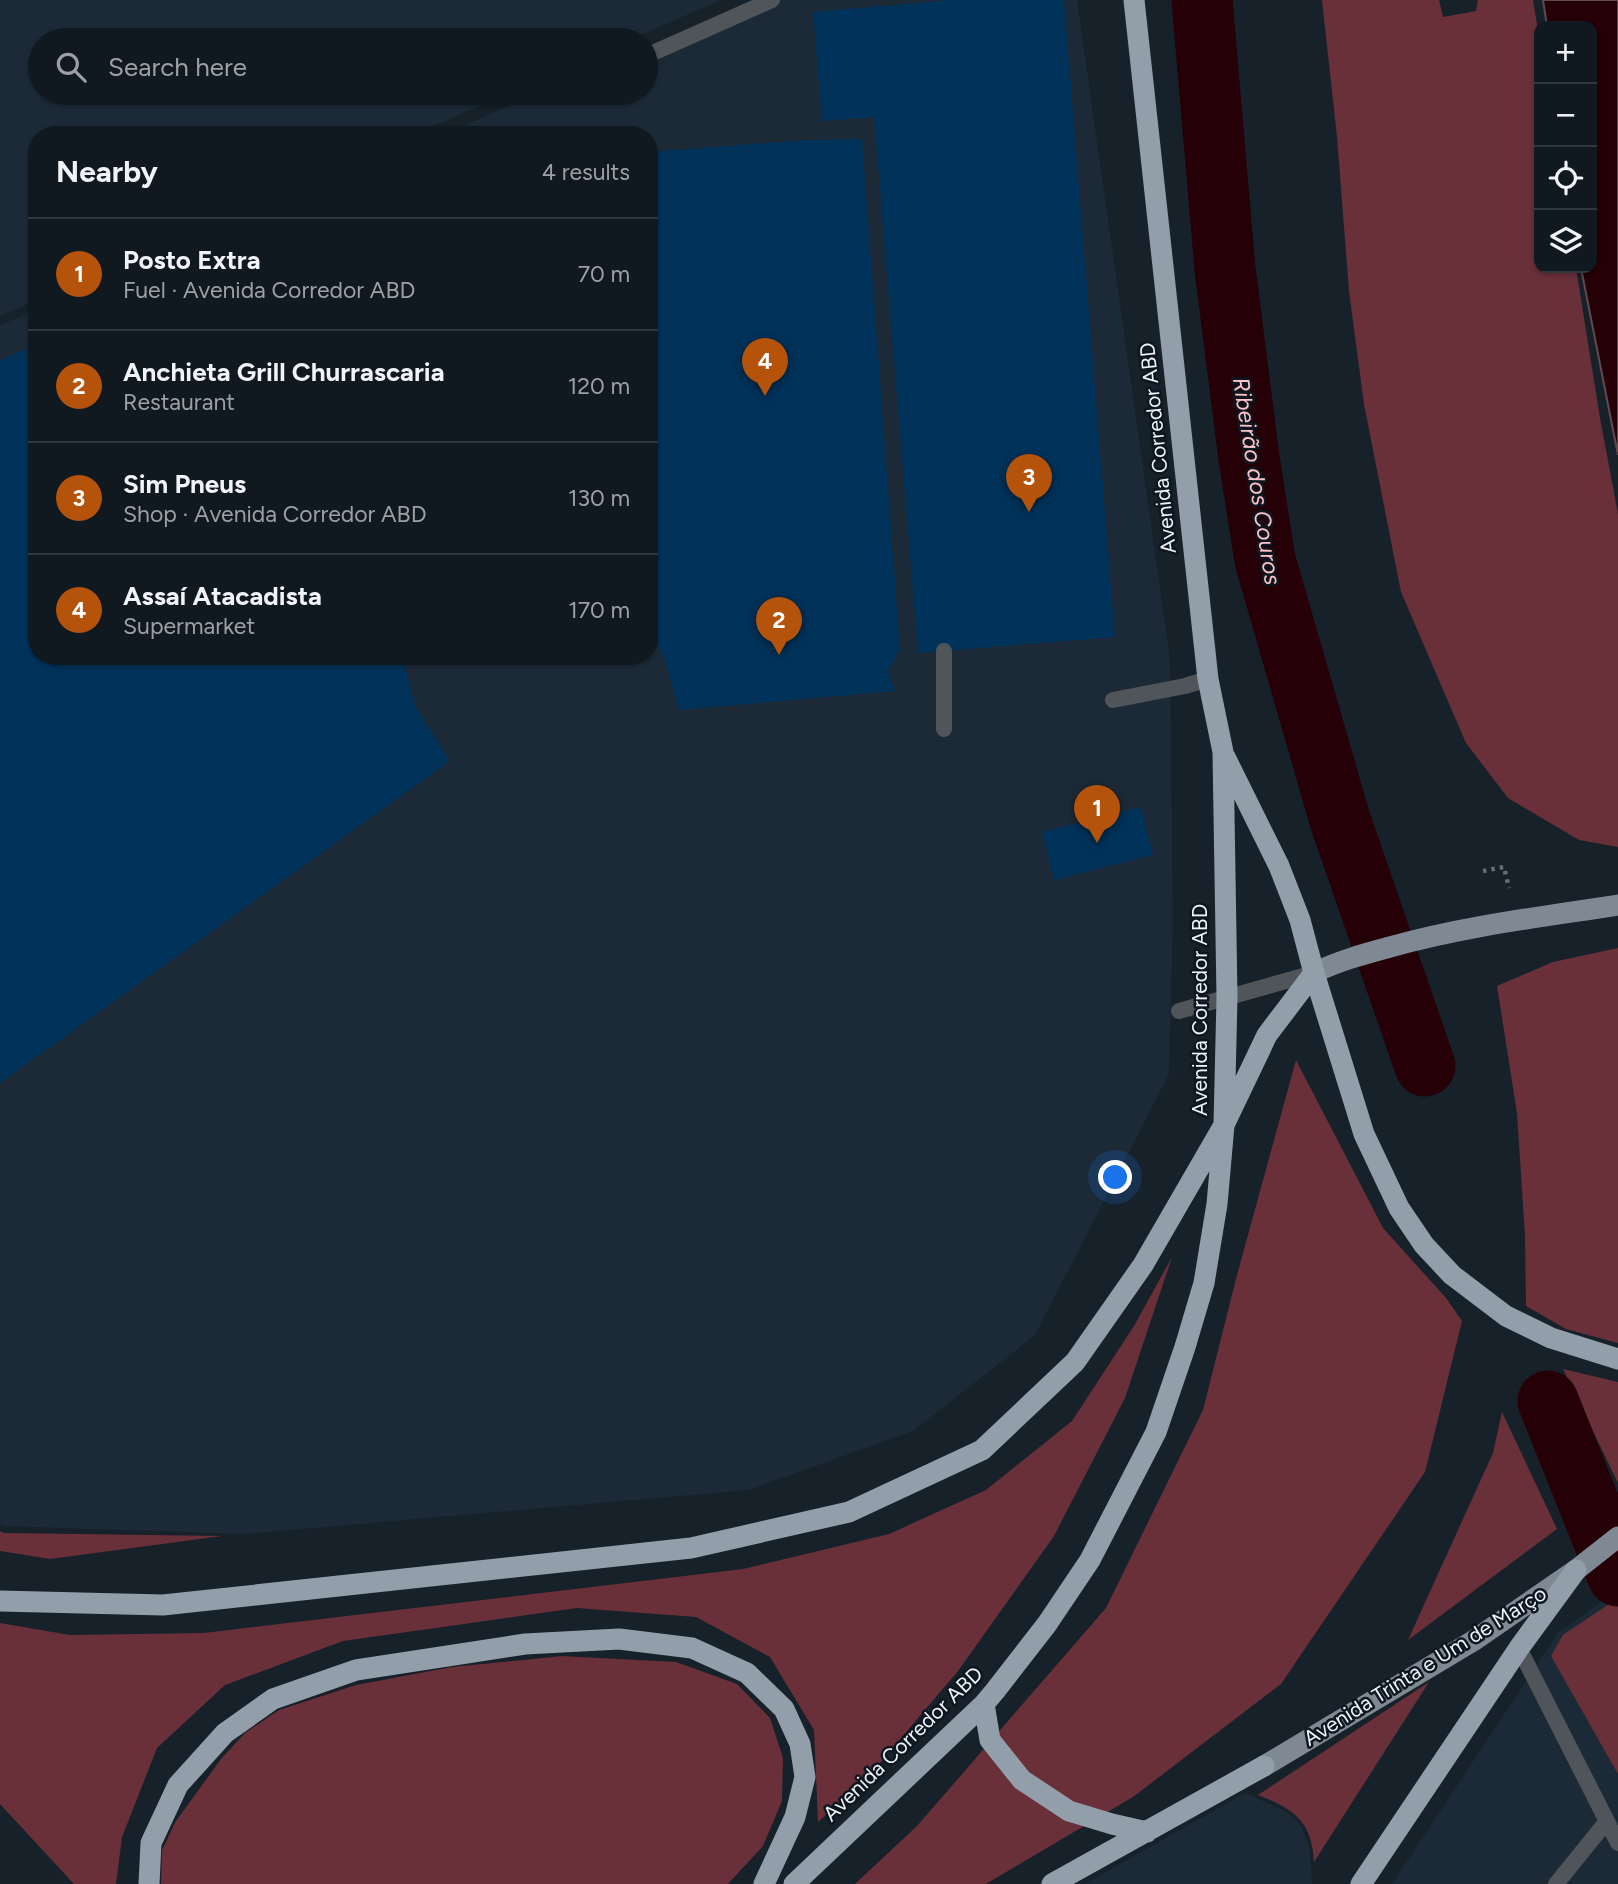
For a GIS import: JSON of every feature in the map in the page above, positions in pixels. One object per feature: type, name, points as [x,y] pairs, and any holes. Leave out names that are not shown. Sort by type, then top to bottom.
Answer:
[{"type":"highway","name":"Avenida Corredor ABD","points":[[794,1884],[984,1704],[1047,1624],[1090,1560],[1156,1432],[1204,1283],[1217,1204],[1224,1125],[1227,997],[1223,752],[1208,679],[1134,0]]},
{"type":"highway","points":[[1223,752],[1279,866],[1300,920],[1364,1134],[1399,1208],[1424,1245],[1452,1275],[1506,1316],[1550,1338],[1618,1359]]},
{"type":"highway","points":[[0,1601],[163,1605],[691,1548],[849,1512],[982,1450],[1075,1362],[1143,1265],[1224,1125],[1267,1035],[1314,973]]},
{"type":"highway","points":[[1361,1884],[1520,1648],[1583,1564]]},
{"type":"highway","points":[[149,1884],[151,1843],[178,1785],[225,1733],[273,1699],[356,1670],[525,1644],[619,1639],[692,1648],[747,1673],[783,1709],[800,1744],[805,1777],[795,1817],[764,1884]]},
{"type":"highway","points":[[984,1704],[990,1740],[1022,1780],[1069,1811],[1147,1832]]},
{"type":"highway","points":[[1052,1884],[1264,1766]]},
{"type":"main road","points":[[1314,973],[1341,961],[1426,937],[1618,905]]},
{"type":"main road","name":"Avenida Trinta e Um de Março","points":[[1264,1766],[1473,1641],[1618,1537]]},
{"type":"lane","points":[[658,51],[772,0]]},
{"type":"lane","points":[[944,651],[944,729]]},
{"type":"lane","points":[[1113,699],[1185,686],[1208,679]]},
{"type":"lane","points":[[1179,1011],[1314,973]]},
{"type":"lane","points":[[1520,1648],[1618,1843]]},
{"type":"lane","points":[[1556,1884],[1607,1821]]},
{"type":"path","points":[[1483,871],[1504,867],[1509,888]]},
{"type":"shaded area","points":[[0,0],[721,0],[657,28],[28,28],[28,105],[482,105],[434,126],[28,126],[28,304],[0,316]]},
{"type":"shaded area","points":[[754,0],[1077,0],[1170,659],[1173,923],[1169,1074],[1035,1335],[913,1431],[748,1490],[244,1534],[0,1524],[0,325],[28,314],[28,665],[658,665],[658,126],[463,126],[511,105],[658,105],[658,42]]},
{"type":"shaded area","points":[[1322,0],[1439,0],[1443,17],[1476,11],[1478,0],[1533,0],[1536,21],[1534,21],[1534,273],[1577,273],[1618,514],[1618,847],[1579,840],[1508,798],[1466,743],[1401,592],[1364,404],[1349,291],[1337,137]]},
{"type":"shaded area","points":[[1543,0],[1618,0],[1618,455],[1582,273],[1597,273],[1597,21],[1546,21]]},
{"type":"shaded area","points":[[1618,948],[1618,1343],[1566,1329],[1526,1306],[1525,1236],[1517,1113],[1497,986],[1553,962]]},
{"type":"shaded area","points":[[1296,1060],[1383,1228],[1446,1298],[1462,1321],[1425,1472],[1281,1684],[1133,1797],[986,1884],[855,1884],[917,1826],[1106,1608],[1203,1410]]},
{"type":"shaded area","points":[[1172,1257],[1125,1398],[1054,1536],[958,1671],[868,1777],[818,1822],[814,1730],[770,1657],[696,1617],[577,1608],[343,1641],[225,1685],[157,1748],[122,1837],[116,1884],[74,1884],[0,1804],[0,1623],[70,1635],[204,1633],[743,1569],[889,1534],[986,1490],[1072,1421],[1134,1326]]},
{"type":"shaded area","points":[[1563,1369],[1618,1382],[1618,1483]]},
{"type":"shaded area","points":[[1502,1412],[1557,1529],[1408,1640],[1493,1453]]},
{"type":"shaded area","points":[[0,1531],[222,1536],[50,1559],[0,1551]]},
{"type":"shaded area","points":[[1618,1590],[1618,1884],[1392,1884],[1558,1633]]},
{"type":"shaded area","points":[[1615,1600],[1618,1607],[1618,1774],[1551,1656],[1563,1635]]},
{"type":"shaded area","points":[[562,1656],[676,1662],[737,1684],[770,1718],[783,1758],[782,1801],[763,1846],[728,1884],[161,1884],[162,1850],[176,1821],[221,1759],[245,1733],[279,1710],[356,1685],[452,1667]]},
{"type":"shaded area","points":[[1429,1682],[1314,1862],[1309,1836],[1299,1818],[1282,1806],[1258,1795]]},
{"type":"shaded area","points":[[1245,1793],[1287,1812],[1302,1827],[1310,1851],[1312,1884],[1085,1884]]},
{"type":"building","points":[[953,0],[1064,0],[1115,637],[918,653],[874,117],[822,121],[813,12]]},
{"type":"building","points":[[862,139],[900,649],[888,671],[895,691],[679,710],[658,644],[658,151],[808,140]]},
{"type":"building","points":[[28,348],[28,665],[404,665],[416,708],[450,761],[0,1083],[0,361]]},
{"type":"building","points":[[1141,807],[1153,855],[1054,880],[1042,832]]},
{"type":"waterway","name":"Ribeirão dos Couros","points":[[1202,0],[1225,269],[1265,560],[1340,820],[1425,1066]]},
{"type":"waterway","name":"Ribeirão dos Couros","points":[[1548,1401],[1618,1576]]},
{"type":"place","name":"Assaí Atacadista","points":[[765,396]]},
{"type":"place","name":"Sim Pneus","points":[[1029,512]]},
{"type":"place","name":"Anchieta Grill Churrascaria","points":[[779,655]]},
{"type":"place","name":"Posto Extra","points":[[1097,843]]}]
